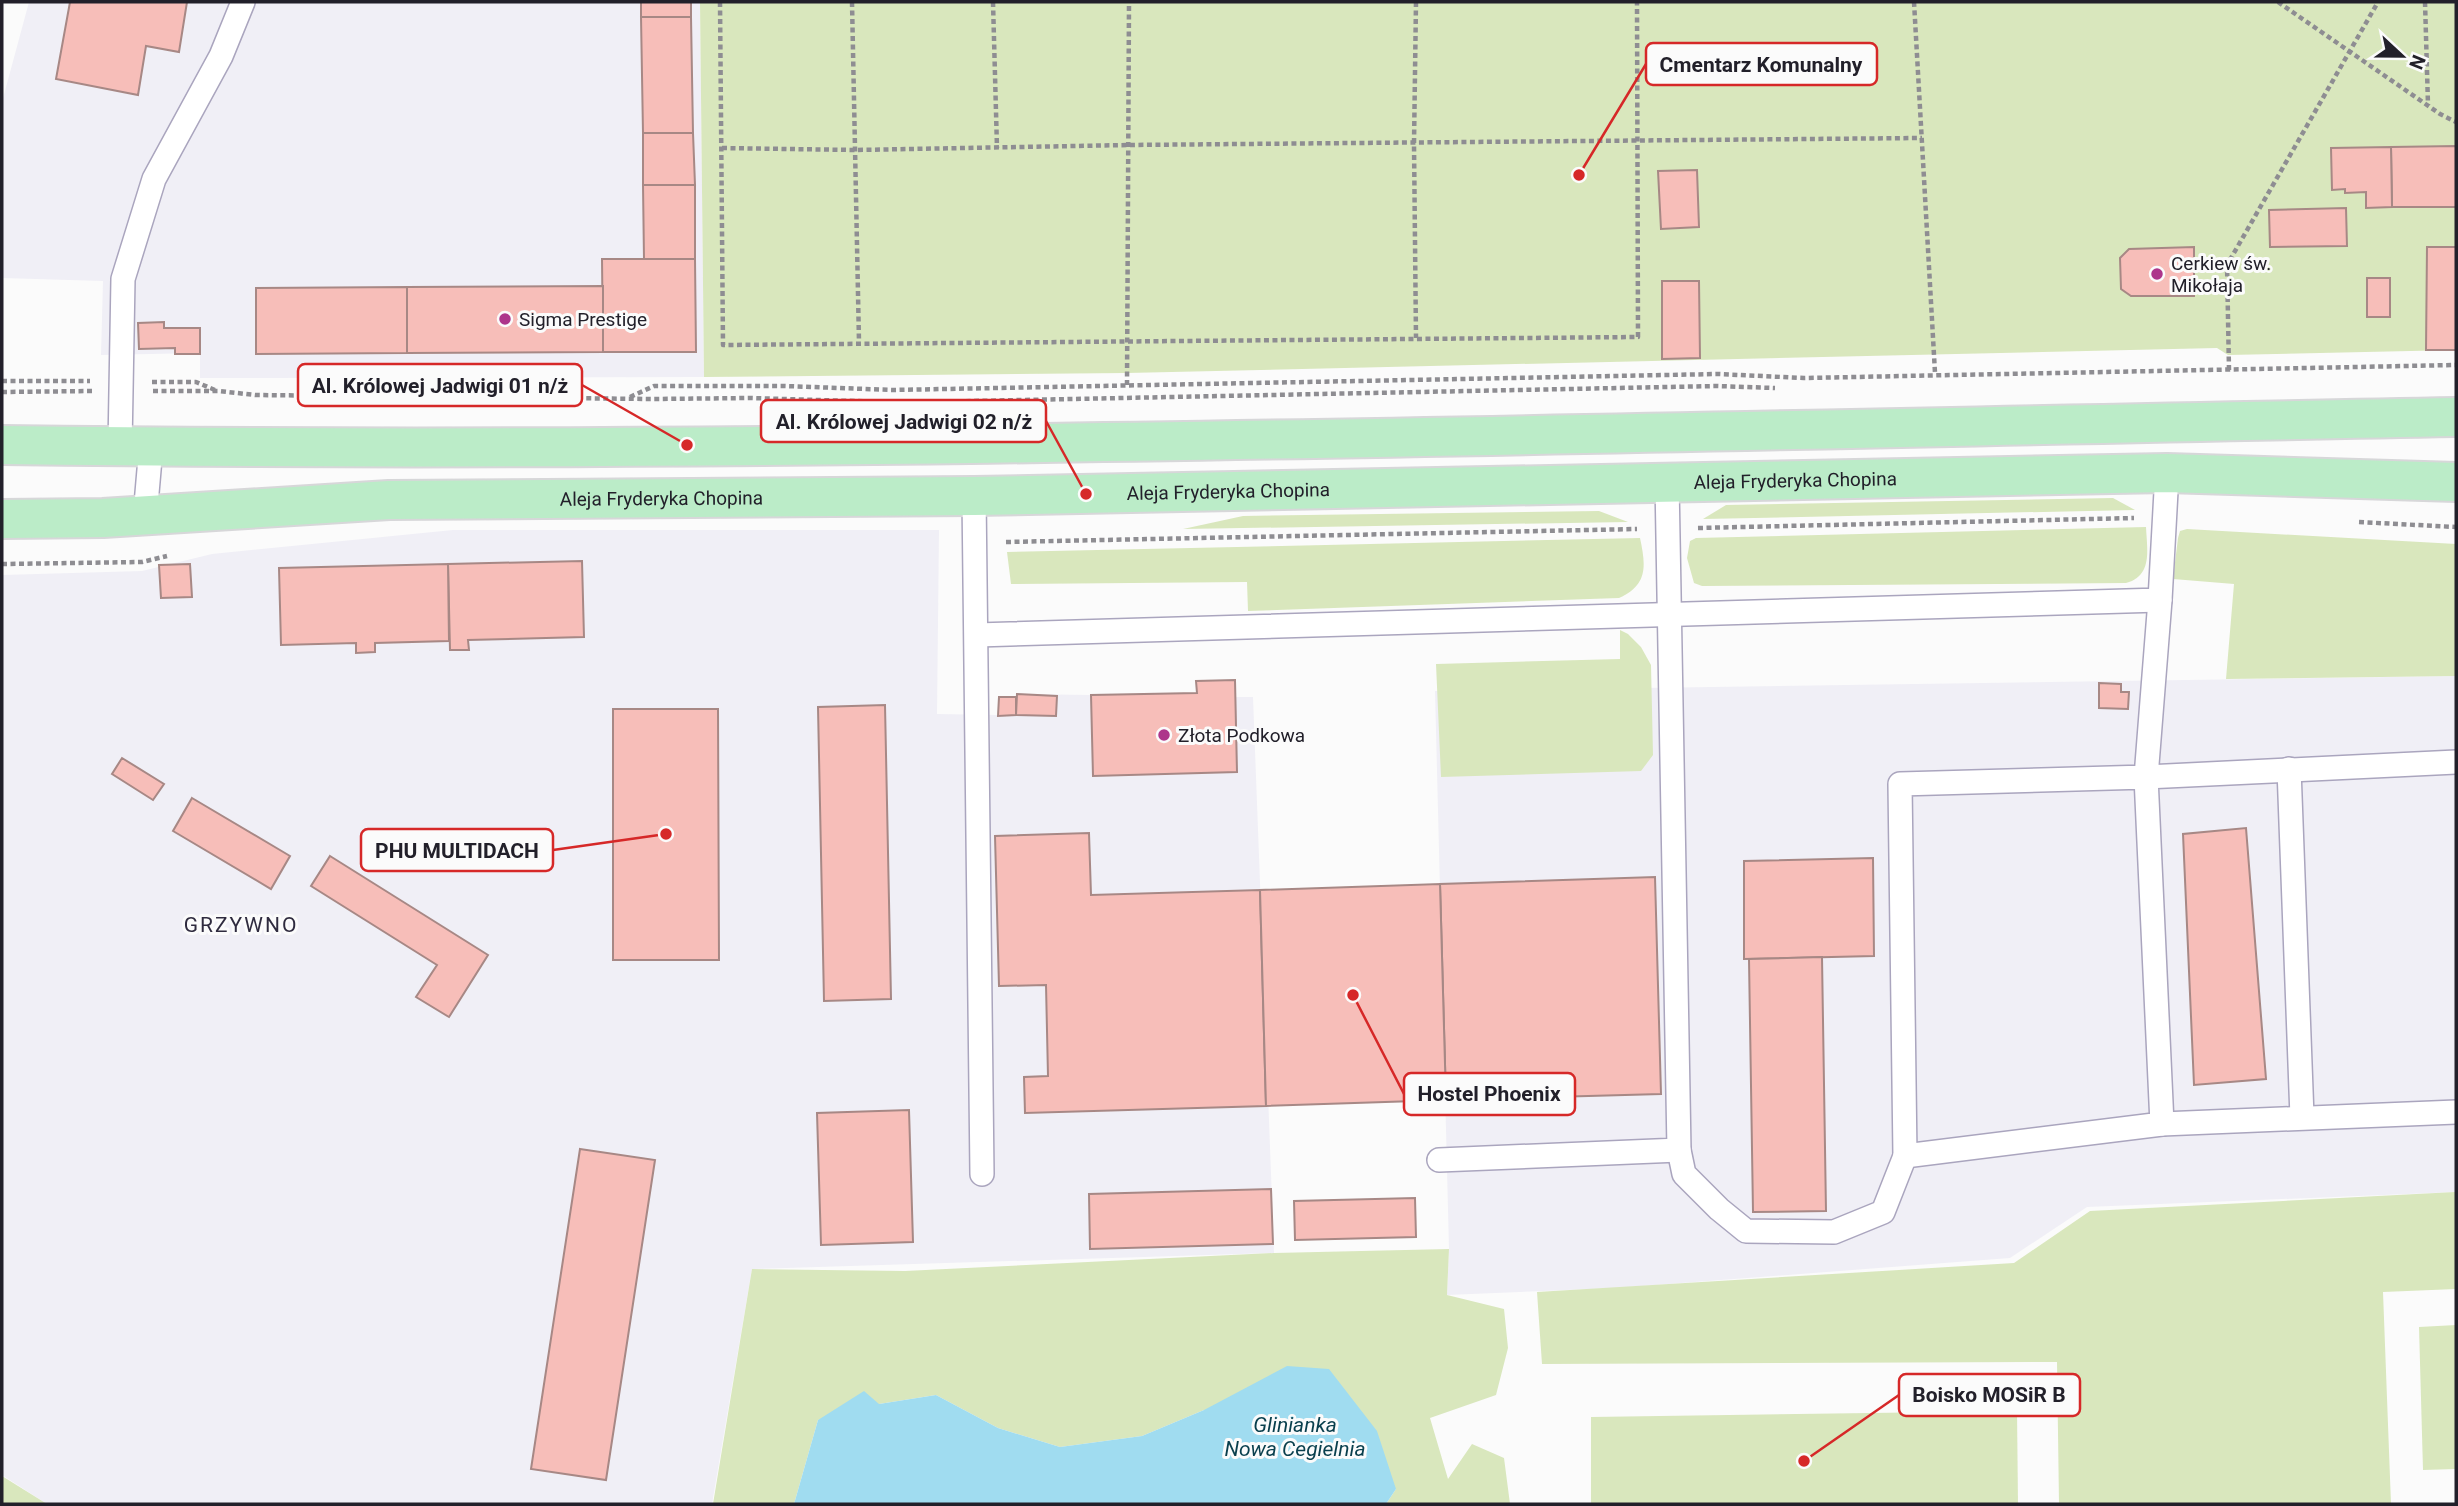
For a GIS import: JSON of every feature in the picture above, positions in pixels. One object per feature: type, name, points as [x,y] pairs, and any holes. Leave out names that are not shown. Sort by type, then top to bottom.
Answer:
[{"type":"main road","points":[[2,445],[136,447],[1062,443],[2456,417]]},
{"type":"main road","name":"Aleja Fryderyka Chopina","points":[[2,519],[145,516],[389,500],[974,496],[2167,472],[2456,482]]},
{"type":"lane","points":[[145,516],[136,447],[123,279],[154,179],[221,56],[243,2]]},
{"type":"lane","points":[[2162,1124],[2146,776],[2167,472]]},
{"type":"lane","points":[[1667,482],[1679,1150],[1684,1174],[1746,1231],[1834,1232],[1883,1212],[1905,1156],[1900,783],[2146,776],[2456,762]]},
{"type":"lane","points":[[974,496],[982,1174]]},
{"type":"lane","points":[[977,635],[2160,600]]},
{"type":"lane","points":[[2290,769],[2302,1117]]},
{"type":"lane","points":[[1905,1156],[2162,1124],[2456,1112]]},
{"type":"lane","points":[[1439,1160],[1679,1150]]},
{"type":"path","points":[[720,2],[723,345],[1638,337],[1637,2]]},
{"type":"path","points":[[852,2],[859,342]]},
{"type":"path","points":[[993,2],[997,148]]},
{"type":"path","points":[[1128,386],[1129,2]]},
{"type":"path","points":[[1416,2],[1416,338]]},
{"type":"path","points":[[1914,2],[1936,373]]},
{"type":"path","points":[[2278,2],[2428,105],[2456,121]]},
{"type":"path","points":[[2229,370],[2227,265],[2378,2]]},
{"type":"path","points":[[2426,2],[2428,105]]},
{"type":"path","points":[[722,148],[855,150],[1923,138]]},
{"type":"path","points":[[629,398],[654,386],[785,386],[893,390],[2456,365]]},
{"type":"path","points":[[923,402],[1717,386],[1780,388]]},
{"type":"path","points":[[219,391],[255,395],[750,397],[895,402]]},
{"type":"path","points":[[975,543],[2164,518]]},
{"type":"path","points":[[2,564],[142,562]]},
{"type":"shaded area","points":[[29,2],[700,2],[704,377],[200,378],[200,353],[101,355],[103,281],[2,278],[2,102]]},
{"type":"shaded area","points":[[453,530],[939,530],[937,714],[998,715],[999,697],[1016,697],[1017,694],[1196,693],[1196,681],[1235,680],[1235,697],[1253,697],[1274,1253],[752,1269],[712,1504],[47,1504],[2,1475],[2,575],[142,571],[212,554]]},
{"type":"shaded area","points":[[2456,676],[2456,1192],[2087,1207],[2010,1258],[1616,1288],[1447,1295],[1449,1249],[1435,691]]},
{"type":"green space","points":[[700,2],[2456,2],[2456,350],[2228,355],[2217,348],[1127,373],[704,377]]},
{"type":"green space","points":[[2113,498],[2135,510],[1703,519],[1726,505]]},
{"type":"green space","points":[[1599,511],[1628,522],[1183,529],[1243,516]]},
{"type":"green space","points":[[2146,527],[2147,553],[2144,568],[2135,579],[2126,583],[1702,586],[1694,583],[1687,558],[1690,541],[1696,538]]},
{"type":"green space","points":[[2187,529],[2456,544],[2456,676],[2226,679],[2234,584],[2173,579],[2178,538],[2180,531]]},
{"type":"green space","points":[[1640,538],[1643,574],[1635,587],[1619,598],[1248,611],[1247,582],[1011,584],[1007,552]]},
{"type":"green space","points":[[1620,630],[1641,647],[1651,665],[1653,755],[1641,771],[1441,777],[1436,664],[1620,659]]},
{"type":"green space","points":[[2455,1192],[2456,1289],[2383,1292],[2391,1504],[2059,1504],[2057,1362],[1542,1364],[1537,1292],[2014,1263],[2090,1211]]},
{"type":"green space","points":[[1449,1249],[1447,1295],[1504,1309],[1508,1348],[1496,1395],[1430,1418],[1448,1479],[1472,1444],[1504,1458],[1510,1504],[1386,1504],[1396,1489],[1204,1410],[1142,1436],[1060,1447],[998,1428],[936,1395],[879,1404],[818,1420],[794,1504],[713,1504],[752,1269],[905,1271],[1274,1253]]},
{"type":"green space","points":[[2456,1325],[2456,1469],[2423,1470],[2419,1327]]},
{"type":"green space","points":[[2017,1411],[2018,1504],[1591,1504],[1591,1417]]},
{"type":"green space","points":[[2,1476],[47,1504],[2,1504]]},
{"type":"water","name":"Glinianka Nowa Cegielnia","points":[[1287,1366],[1329,1369],[1377,1431],[1396,1489],[1386,1504],[794,1504],[818,1420],[864,1391],[879,1404],[936,1395],[998,1428],[1060,1447],[1142,1436],[1204,1410]]},
{"type":"building","points":[[70,2],[187,2],[179,52],[146,46],[138,95],[56,79]]},
{"type":"building","points":[[641,2],[691,2],[691,17],[641,17]]},
{"type":"building","points":[[641,17],[691,17],[693,133],[643,133]]},
{"type":"building","points":[[643,133],[693,133],[695,185],[643,185]]},
{"type":"building","points":[[2456,146],[2456,207],[2392,207],[2391,147]]},
{"type":"building","points":[[2391,147],[2392,207],[2366,208],[2366,192],[2345,193],[2345,189],[2332,190],[2331,148]]},
{"type":"building","points":[[1697,170],[1699,227],[1661,229],[1658,171]]},
{"type":"building","points":[[643,185],[695,185],[695,259],[644,259]]},
{"type":"building","points":[[2346,208],[2347,246],[2270,247],[2269,210]]},
{"type":"building","name":"Cerkiew św. Mikołaja","points":[[2194,247],[2194,296],[2131,296],[2121,289],[2120,258],[2129,249]]},
{"type":"building","points":[[2427,247],[2456,247],[2456,350],[2426,350]]},
{"type":"building","points":[[602,259],[695,259],[696,352],[603,352]]},
{"type":"building","points":[[2367,278],[2390,278],[2390,317],[2367,317]]},
{"type":"building","points":[[1662,281],[1699,281],[1700,358],[1662,359]]},
{"type":"building","name":"Sigma Prestige","points":[[603,286],[603,352],[407,353],[407,287]]},
{"type":"building","points":[[407,287],[407,353],[256,354],[256,288]]},
{"type":"building","points":[[164,322],[164,328],[200,328],[200,354],[175,354],[175,348],[139,349],[138,323]]},
{"type":"building","points":[[582,561],[584,637],[468,640],[469,650],[450,650],[448,564]]},
{"type":"building","points":[[190,564],[192,597],[161,598],[159,565]]},
{"type":"building","points":[[448,564],[449,641],[375,643],[375,652],[356,653],[356,643],[281,645],[279,568]]},
{"type":"building","name":"Złota Podkowa","points":[[1235,680],[1237,772],[1093,776],[1091,695],[1197,693],[1196,681]]},
{"type":"building","points":[[2099,683],[2121,684],[2121,692],[2129,692],[2128,709],[2099,708]]},
{"type":"building","points":[[1017,694],[1057,696],[1056,716],[1016,715]]},
{"type":"building","points":[[999,697],[1016,697],[1016,715],[998,716]]},
{"type":"building","points":[[885,705],[891,999],[824,1001],[818,707]]},
{"type":"building","points":[[613,709],[718,709],[719,960],[613,960]]},
{"type":"building","points":[[122,758],[164,784],[153,800],[112,774]]},
{"type":"building","points":[[192,798],[290,856],[271,889],[173,831]]},
{"type":"building","points":[[2246,828],[2266,1079],[2194,1085],[2183,834]]},
{"type":"building","points":[[1089,833],[1091,895],[1260,890],[1266,1106],[1025,1113],[1024,1077],[1048,1076],[1046,985],[999,986],[995,836]]},
{"type":"building","points":[[330,856],[488,955],[449,1017],[416,997],[437,965],[311,886]]},
{"type":"building","points":[[1873,858],[1874,956],[1744,959],[1744,861]]},
{"type":"building","points":[[1655,877],[1661,1094],[1446,1100],[1440,884]]},
{"type":"building","points":[[1440,884],[1446,1100],[1266,1106],[1260,890]]},
{"type":"building","points":[[1822,957],[1826,1211],[1753,1212],[1749,959]]},
{"type":"building","points":[[909,1110],[913,1242],[821,1245],[817,1113]]},
{"type":"building","points":[[580,1149],[655,1160],[606,1480],[531,1469]]},
{"type":"building","points":[[1271,1189],[1273,1244],[1090,1249],[1089,1194]]},
{"type":"building","points":[[1415,1198],[1416,1237],[1295,1240],[1294,1201]]},
{"type":"place","name":"Cmentarz Komunalny","points":[[1579,175]]},
{"type":"place","name":"Cerkiew św. Mikołaja","points":[[2157,274]]},
{"type":"place","name":"Sigma Prestige","points":[[505,319]]},
{"type":"place","name":"Al. Królowej Jadwigi 01 n/ż","points":[[687,445]]},
{"type":"place","name":"Al. Królowej Jadwigi 02 n/ż","points":[[1086,494]]},
{"type":"place","name":"Złota Podkowa","points":[[1164,735]]},
{"type":"place","name":"PHU MULTIDACH","points":[[666,834]]},
{"type":"place","name":"Hostel Phoenix","points":[[1353,995]]},
{"type":"place","name":"Boisko MOSiR B","points":[[1804,1461]]},
{"type":"district","name":"GRZYWNO","points":[[241,925]]}]
